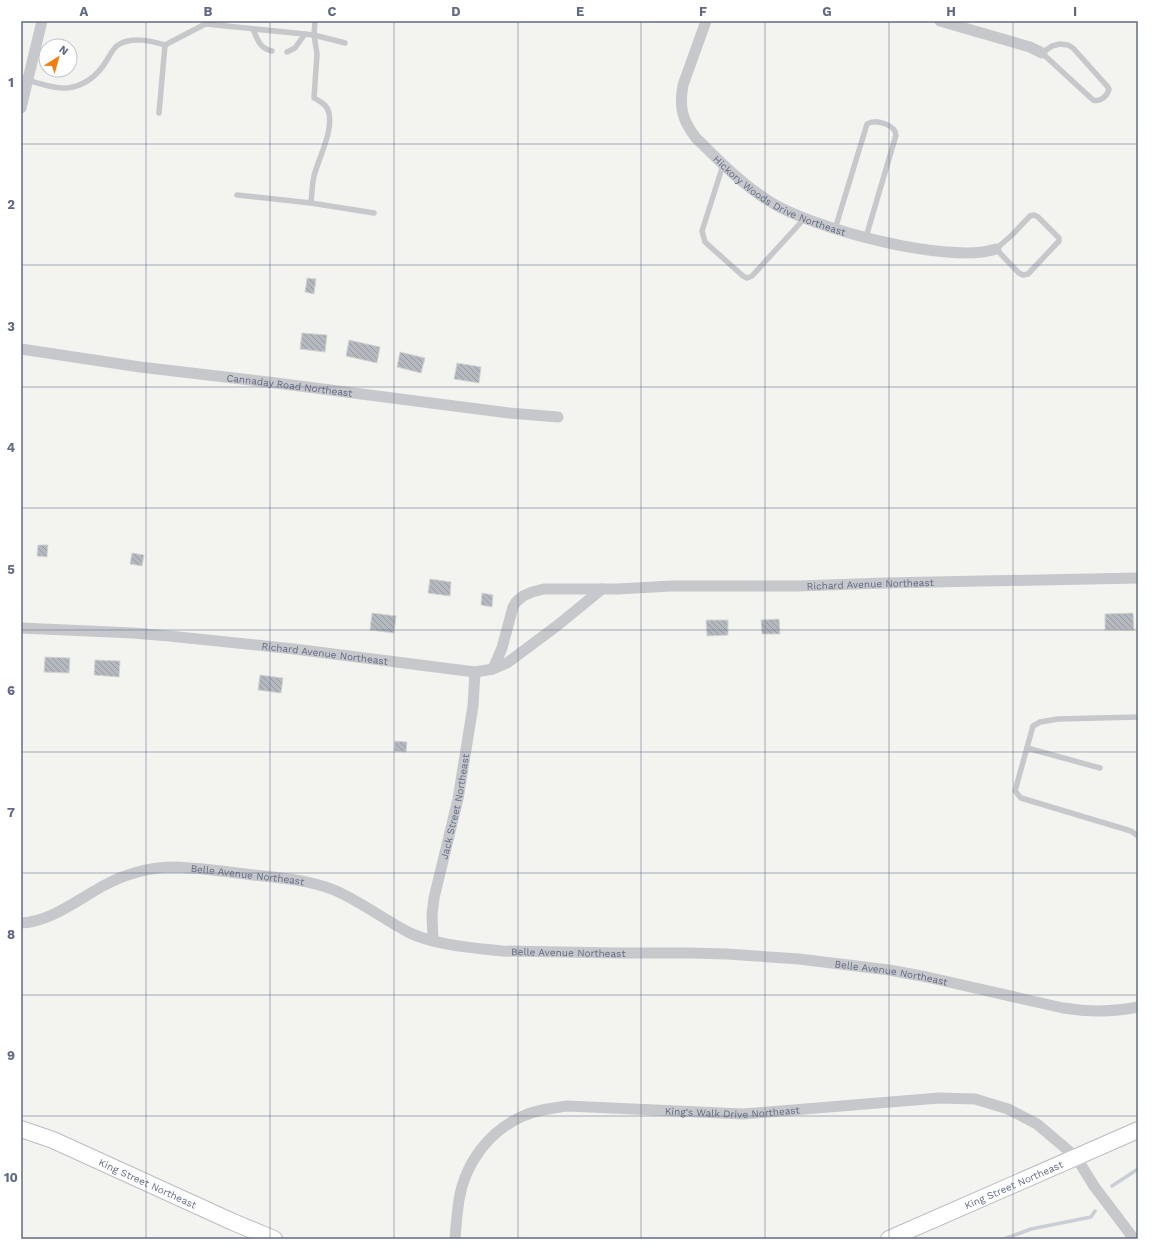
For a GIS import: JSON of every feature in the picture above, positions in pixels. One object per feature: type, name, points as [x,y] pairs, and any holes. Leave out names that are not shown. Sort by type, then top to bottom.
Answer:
[{"type":"street","points":[[21,108],[22,96],[28,80],[42,21]]},
{"type":"street","name":"Hickory Woods Drive Northeast","points":[[706,21],[684,78],[681,108],[682,117],[696,138],[723,165],[750,188],[770,202],[804,219],[866,237],[913,248],[944,252],[976,253],[996,249]]},
{"type":"street","points":[[940,21],[955,23],[1030,47],[1042,53]]},
{"type":"street","name":"Cannaday Road Northeast","points":[[21,349],[140,367],[509,413],[558,417]]},
{"type":"street","name":"Richard Avenue Northeast","points":[[493,669],[506,637],[513,607],[516,602],[523,596],[544,589],[602,589],[671,586],[798,586],[1138,578]]},
{"type":"street","name":"Richard Avenue Northeast","points":[[21,628],[169,636],[294,649],[475,672],[493,669],[507,663],[558,625],[602,589]]},
{"type":"street","name":"Jack Street Northeast","points":[[433,940],[432,915],[434,898],[458,799],[473,706],[475,672]]},
{"type":"street","name":"Belle Avenue Northeast","points":[[21,923],[36,921],[49,916],[103,886],[127,875],[173,867],[199,868],[312,883],[334,890],[409,932],[433,940],[470,948],[502,951],[727,954],[799,959],[889,970],[927,977],[1063,1008],[1103,1011],[1138,1007]]},
{"type":"street","name":"King's Walk Drive Northeast","points":[[455,1239],[459,1198],[465,1176],[476,1155],[488,1140],[505,1126],[523,1116],[542,1110],[567,1106],[743,1114],[938,1098],[975,1099],[1008,1108],[1037,1124],[1076,1157],[1094,1186],[1134,1239]]},
{"type":"street","name":"King Street Northeast","points":[[21,1129],[53,1140],[233,1222],[274,1239]]},
{"type":"street","name":"King Street Northeast","points":[[889,1239],[1138,1130]]},
{"type":"lane","points":[[311,203],[314,177],[320,155],[328,136],[329,114],[325,105],[314,98],[317,54],[314,35],[315,21]]},
{"type":"lane","points":[[28,80],[65,89],[79,86],[93,78],[117,45],[127,41],[146,39],[166,44],[208,22],[253,29],[314,35],[345,43]]},
{"type":"lane","points":[[253,29],[259,43],[265,50],[272,51]]},
{"type":"lane","points":[[287,52],[295,48],[305,34]]},
{"type":"lane","points":[[159,113],[166,44]]},
{"type":"lane","points":[[1060,44],[1068,45],[1073,48],[1107,86],[1109,89],[1108,93],[1097,101],[1093,100],[1042,53],[1052,46],[1060,44]]},
{"type":"lane","points":[[835,228],[867,124],[875,122],[893,127],[896,130],[896,135],[866,237]]},
{"type":"lane","points":[[723,165],[706,216],[702,236],[705,242],[743,276],[747,278],[752,276],[804,219]]},
{"type":"lane","points":[[237,195],[311,203],[374,213]]},
{"type":"lane","points":[[1034,215],[1038,217],[1059,238],[1057,245],[1028,274],[1024,275],[1019,273],[996,249],[1030,216],[1034,215]]},
{"type":"lane","points":[[1138,717],[1058,719],[1040,722],[1033,726],[1015,791],[1021,798],[1132,831],[1138,836]]},
{"type":"lane","points":[[1027,748],[1100,768]]},
{"type":"building","points":[[307,278],[316,279],[314,294],[305,292]]},
{"type":"building","points":[[302,333],[327,335],[325,352],[300,349]]},
{"type":"building","points":[[349,340],[380,347],[377,363],[346,356]]},
{"type":"building","points":[[400,352],[425,358],[421,373],[397,367]]},
{"type":"building","points":[[457,363],[481,367],[479,383],[454,379]]},
{"type":"building","points":[[38,545],[48,545],[47,557],[37,556]]},
{"type":"building","points":[[132,553],[144,555],[142,566],[130,564]]},
{"type":"building","points":[[430,579],[451,582],[450,596],[428,593]]},
{"type":"building","points":[[482,593],[493,595],[492,607],[481,605]]},
{"type":"building","points":[[372,613],[396,616],[394,633],[370,630]]},
{"type":"building","points":[[1133,613],[1134,630],[1105,630],[1105,614]]},
{"type":"building","points":[[779,619],[780,634],[762,634],[761,620]]},
{"type":"building","points":[[706,620],[728,620],[728,635],[707,636]]},
{"type":"building","points":[[45,657],[70,658],[69,673],[44,672]]},
{"type":"building","points":[[95,660],[120,661],[119,677],[94,675]]},
{"type":"building","points":[[260,675],[283,678],[281,693],[258,690]]},
{"type":"building","points":[[395,741],[407,742],[406,752],[394,751]]},
{"type":"waterway","points":[[1112,1186],[1138,1169]]},
{"type":"waterway","points":[[1004,1239],[1031,1229],[1091,1217],[1095,1211]]}]
